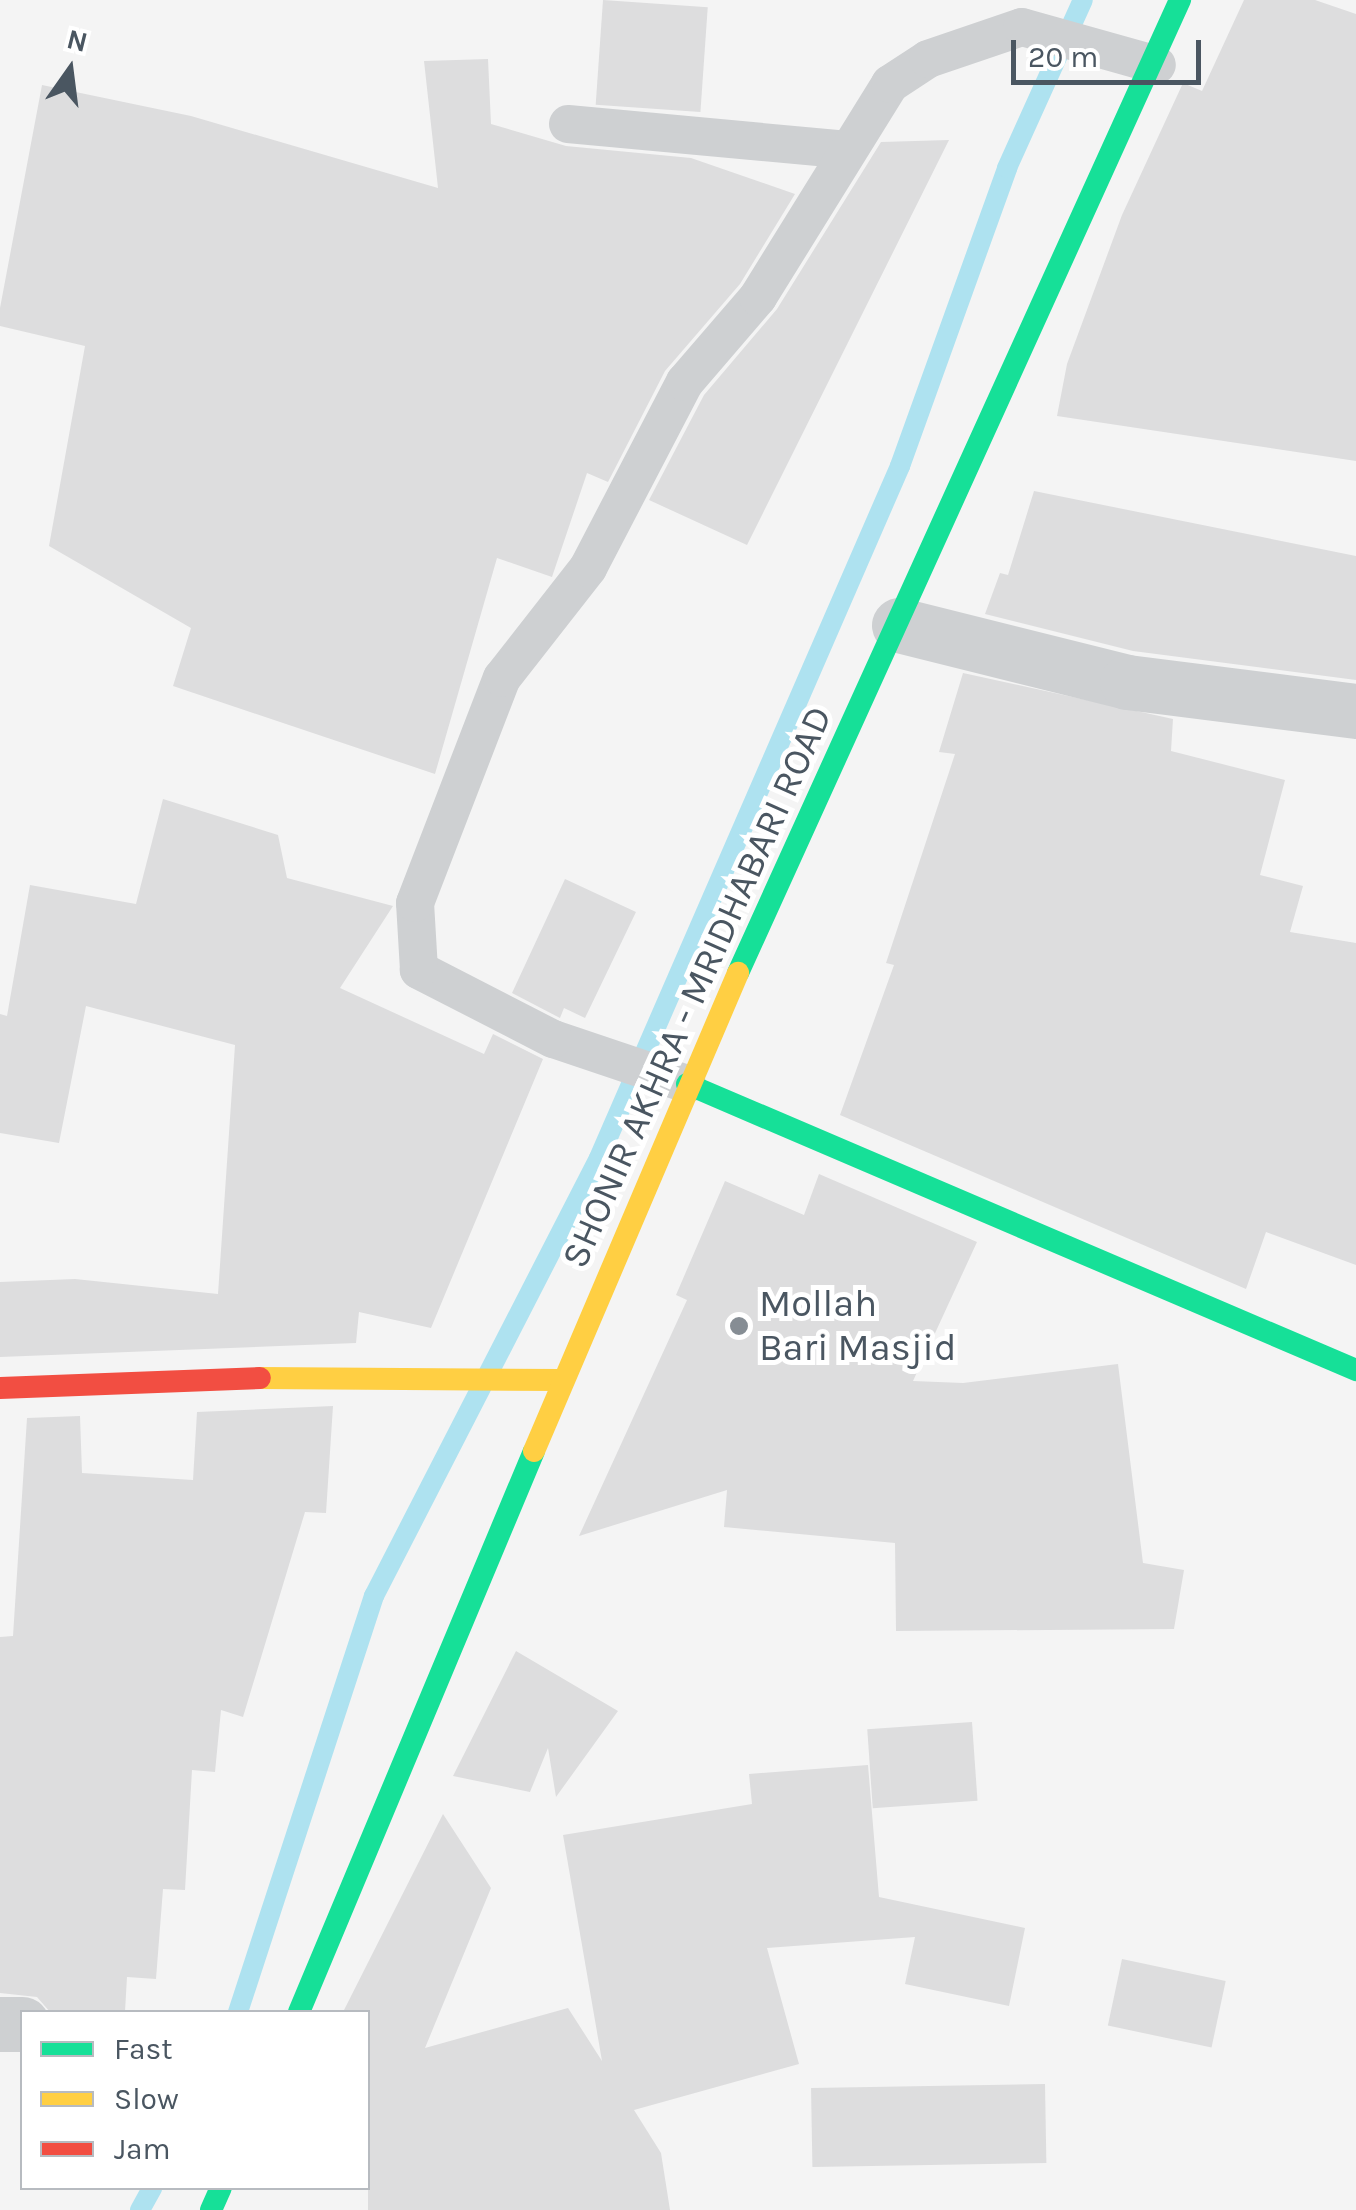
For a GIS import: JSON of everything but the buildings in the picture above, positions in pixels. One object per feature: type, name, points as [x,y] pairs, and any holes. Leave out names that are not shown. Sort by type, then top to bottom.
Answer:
[{"type":"main road","name":"SHONIR AKHRA - MRIDHABARI ROAD","points":[[300,2010],[687,1084],[899,625],[1144,61],[1180,0]]},
{"type":"main road","points":[[687,1084],[1356,1370]]},
{"type":"main road","points":[[0,1388],[386,1373],[560,1380]]},
{"type":"street","points":[[899,625],[1127,682],[1356,712]]},
{"type":"lane","points":[[687,1084],[553,1040],[419,970],[416,904],[502,678],[588,568],[685,382],[758,298],[890,84],[928,58],[1022,27],[1144,61]]},
{"type":"lane","points":[[568,124],[848,150]]},
{"type":"waterway","points":[[239,2010],[374,1596],[599,1158],[900,466],[1007,168],[1083,0]]},
{"type":"waterway","points":[[140,2210],[151,2190]]},
{"type":"traffic: fast","points":[[738,973],[1180,0]]},
{"type":"traffic: fast","points":[[687,1084],[1356,1370]]},
{"type":"traffic: fast","points":[[300,2010],[534,1451]]},
{"type":"traffic: fast","points":[[211,2210],[220,2190]]},
{"type":"traffic: slow","points":[[534,1451],[738,973]]},
{"type":"traffic: slow","points":[[260,1378],[560,1380]]},
{"type":"traffic: jam","points":[[0,1388],[260,1378]]},
{"type":"place","name":"Mollah Bari Masjid","points":[[739,1326]]}]
